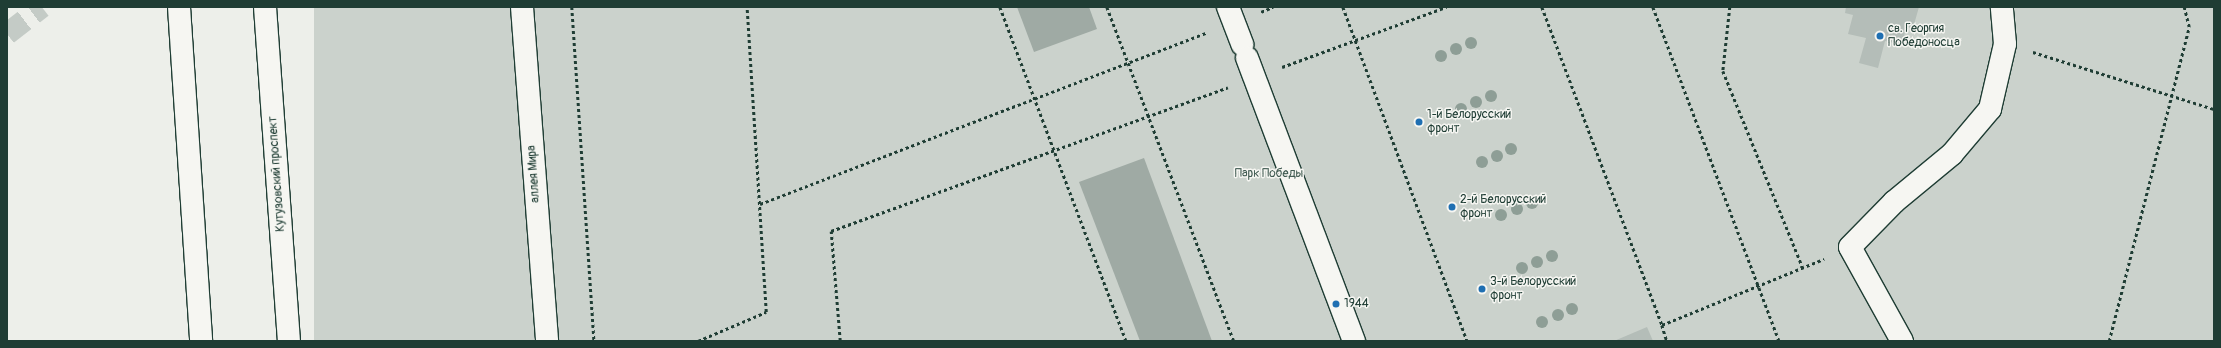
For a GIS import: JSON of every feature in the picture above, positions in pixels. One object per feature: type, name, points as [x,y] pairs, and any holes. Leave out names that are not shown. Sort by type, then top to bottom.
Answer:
[{"type":"street","points":[[178,7],[200,341]]},
{"type":"street","name":"Кутузовский проспект","points":[[265,7],[289,341]]},
{"type":"street","name":"аллея Мира","points":[[522,7],[547,341]]},
{"type":"street","points":[[1902,341],[1850,247],[1894,202],[1952,154],[1990,109],[2005,44],[2002,7]]},
{"type":"street","points":[[1231,15],[1354,341]]},
{"type":"path","points":[[572,7],[594,341]]},
{"type":"path","points":[[698,341],[766,312],[747,7]]},
{"type":"path","points":[[1000,7],[1126,341]]},
{"type":"path","points":[[1107,7],[1234,341]]},
{"type":"path","points":[[760,204],[1128,62],[1231,15],[1273,7]]},
{"type":"path","points":[[1342,7],[1467,341]]},
{"type":"path","points":[[840,341],[830,231],[1149,116],[1248,59],[1355,40],[1446,7]]},
{"type":"path","points":[[1542,7],[1667,341]]},
{"type":"path","points":[[1653,7],[1760,286],[1779,341]]},
{"type":"path","points":[[1730,7],[1723,71],[1803,268]]},
{"type":"path","points":[[2109,341],[2189,27],[2184,7]]},
{"type":"path","points":[[2005,44],[2214,109]]},
{"type":"path","points":[[1662,325],[1760,286],[1850,247]]},
{"type":"green space","name":"Парк Победы","points":[[314,7],[2214,7],[2214,341],[314,341]]},
{"type":"shaded area","points":[[1017,7],[1089,7],[1097,29],[1034,52]]},
{"type":"shaded area","points":[[1144,158],[1212,341],[1140,341],[1079,182]]},
{"type":"building","name":"св. Георгия Победоносца","points":[[1846,7],[1919,7],[1913,28],[1906,27],[1902,45],[1885,41],[1878,68],[1859,63],[1866,38],[1848,34],[1853,15],[1845,13]]},
{"type":"building","points":[[1647,327],[1653,341],[1614,341]]},
{"type":"tunnel","points":[[7,34],[42,7]]},
{"type":"place","name":"св. Георгия Победоносца","points":[[1880,36]]},
{"type":"place","name":"1-й Белорусский фронт","points":[[1419,122]]},
{"type":"place","name":"2-й Белорусский фронт","points":[[1452,207]]},
{"type":"place","name":"3-й Белорусский фронт","points":[[1482,289]]},
{"type":"place","name":"1944","points":[[1336,304]]}]
